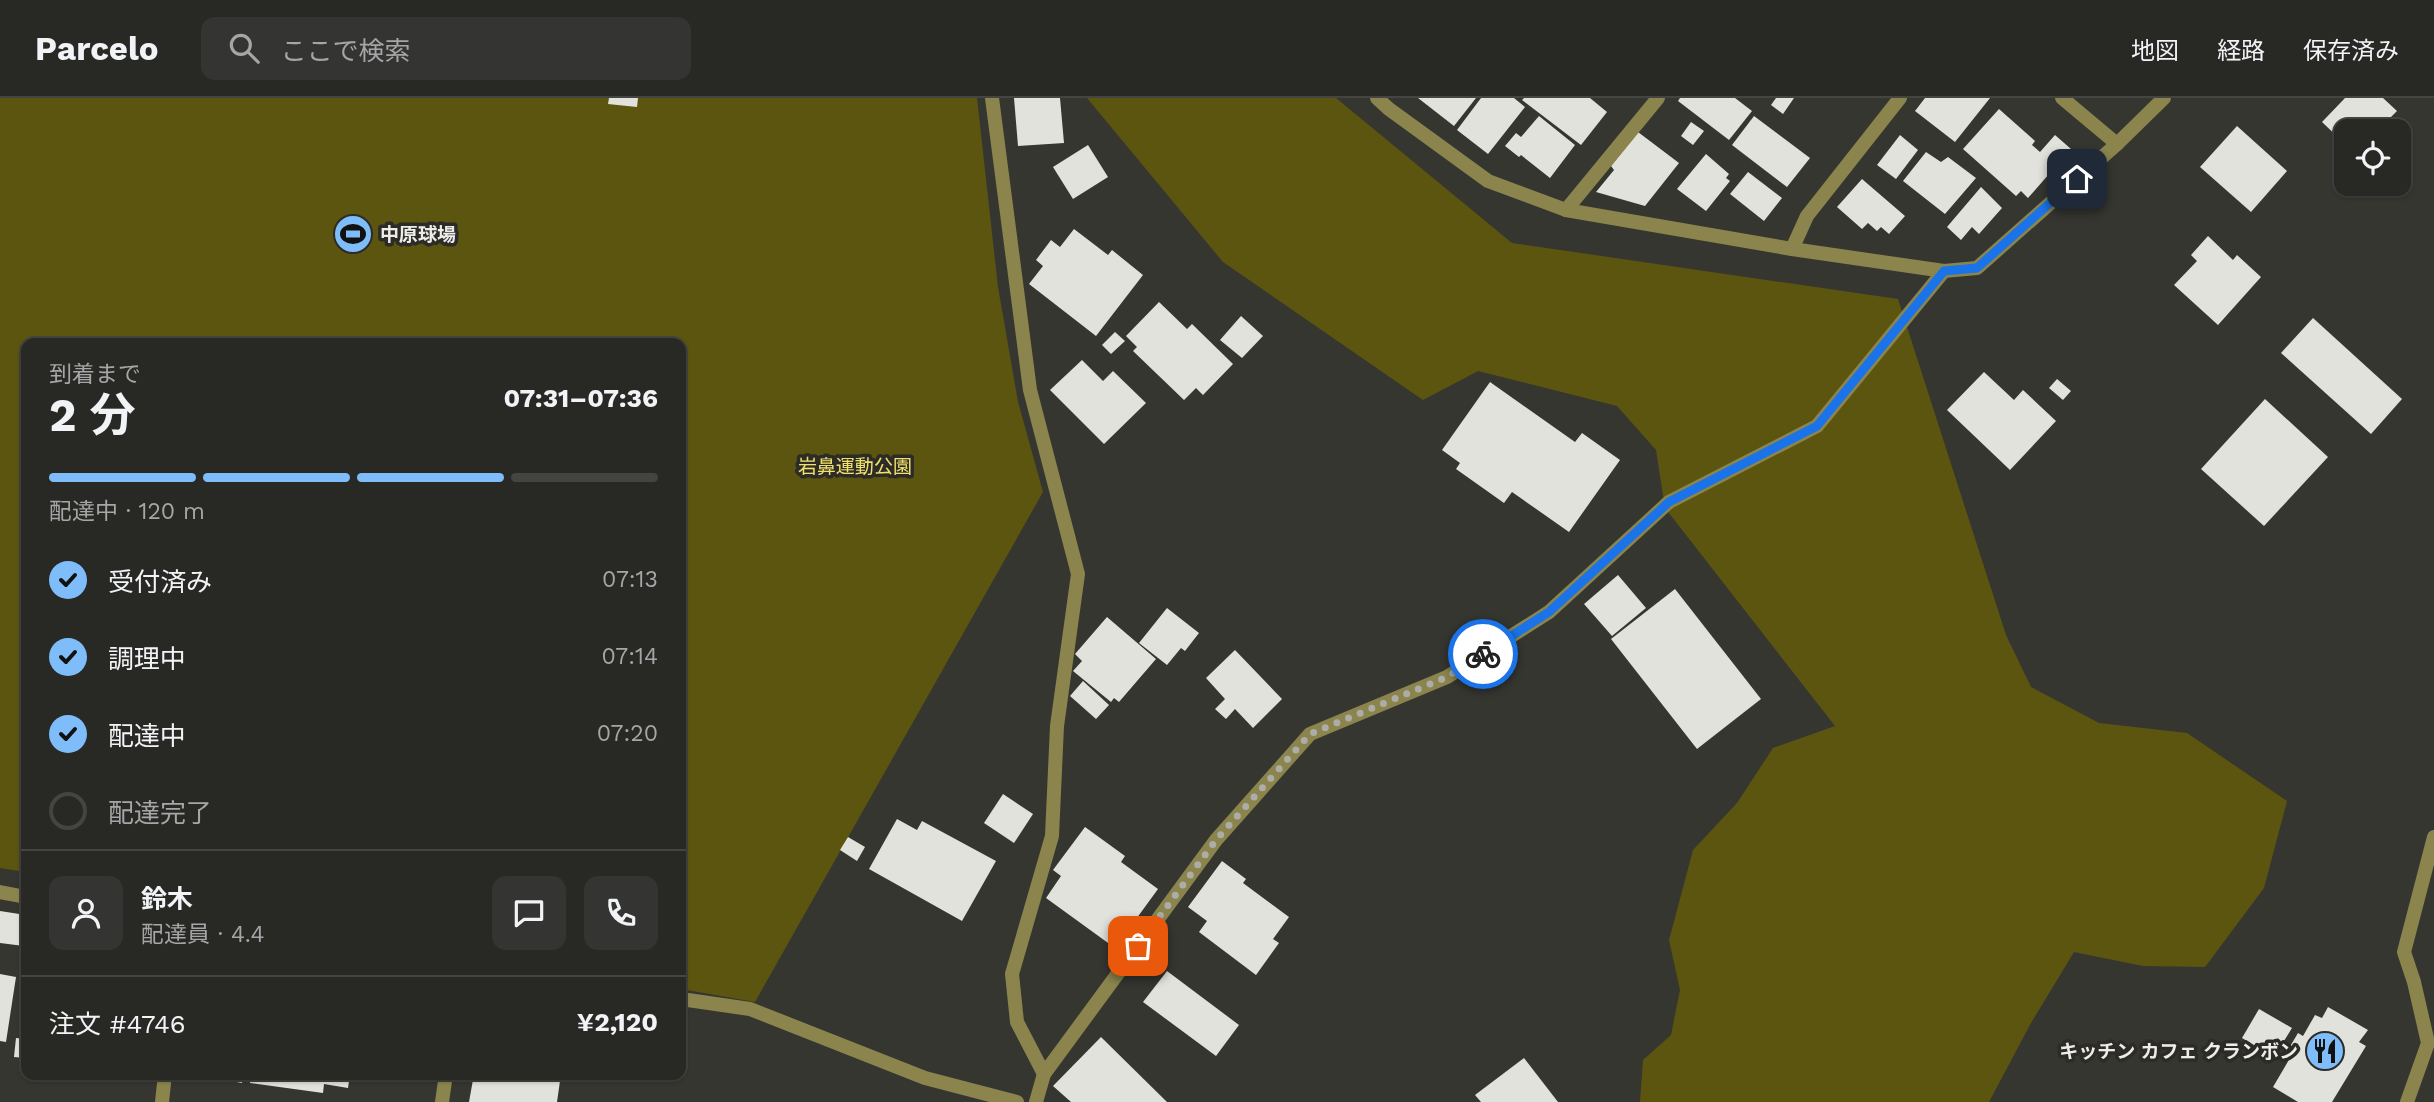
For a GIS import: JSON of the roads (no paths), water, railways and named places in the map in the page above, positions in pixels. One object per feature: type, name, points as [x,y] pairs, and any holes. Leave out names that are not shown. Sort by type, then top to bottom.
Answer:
[{"type":"street","points":[[992,98],[1030,390],[1078,574],[1057,726],[1052,836],[1012,974],[1017,1022],[1044,1073]]},
{"type":"street","points":[[1377,98],[1393,103],[1488,181],[1566,210],[1792,249],[1944,271],[1977,268],[2117,144],[2164,98]]},
{"type":"street","points":[[1566,210],[1658,98]]},
{"type":"street","points":[[1792,249],[1807,216],[1900,98]]},
{"type":"street","points":[[2062,98],[2117,144]]},
{"type":"street","points":[[1036,1102],[1044,1073],[1216,840],[1310,734],[1447,677],[1549,612],[1669,502],[1817,426],[1944,271]]},
{"type":"street","points":[[2407,1102],[2428,1043],[2404,952],[2434,837]]},
{"type":"street","points":[[0,892],[21,896]]},
{"type":"street","points":[[686,1000],[750,1009],[925,1078],[1017,1102]]},
{"type":"street","points":[[162,1102],[164,1080]]},
{"type":"street","points":[[442,1102],[445,1080]]},
{"type":"place","name":"中原球場","points":[[353,234]]},
{"type":"place","name":"キッチン カフェ クランボン","points":[[2325,1051]]},
{"type":"park label","name":"岩鼻運動公園","points":[[855,466]]}]
